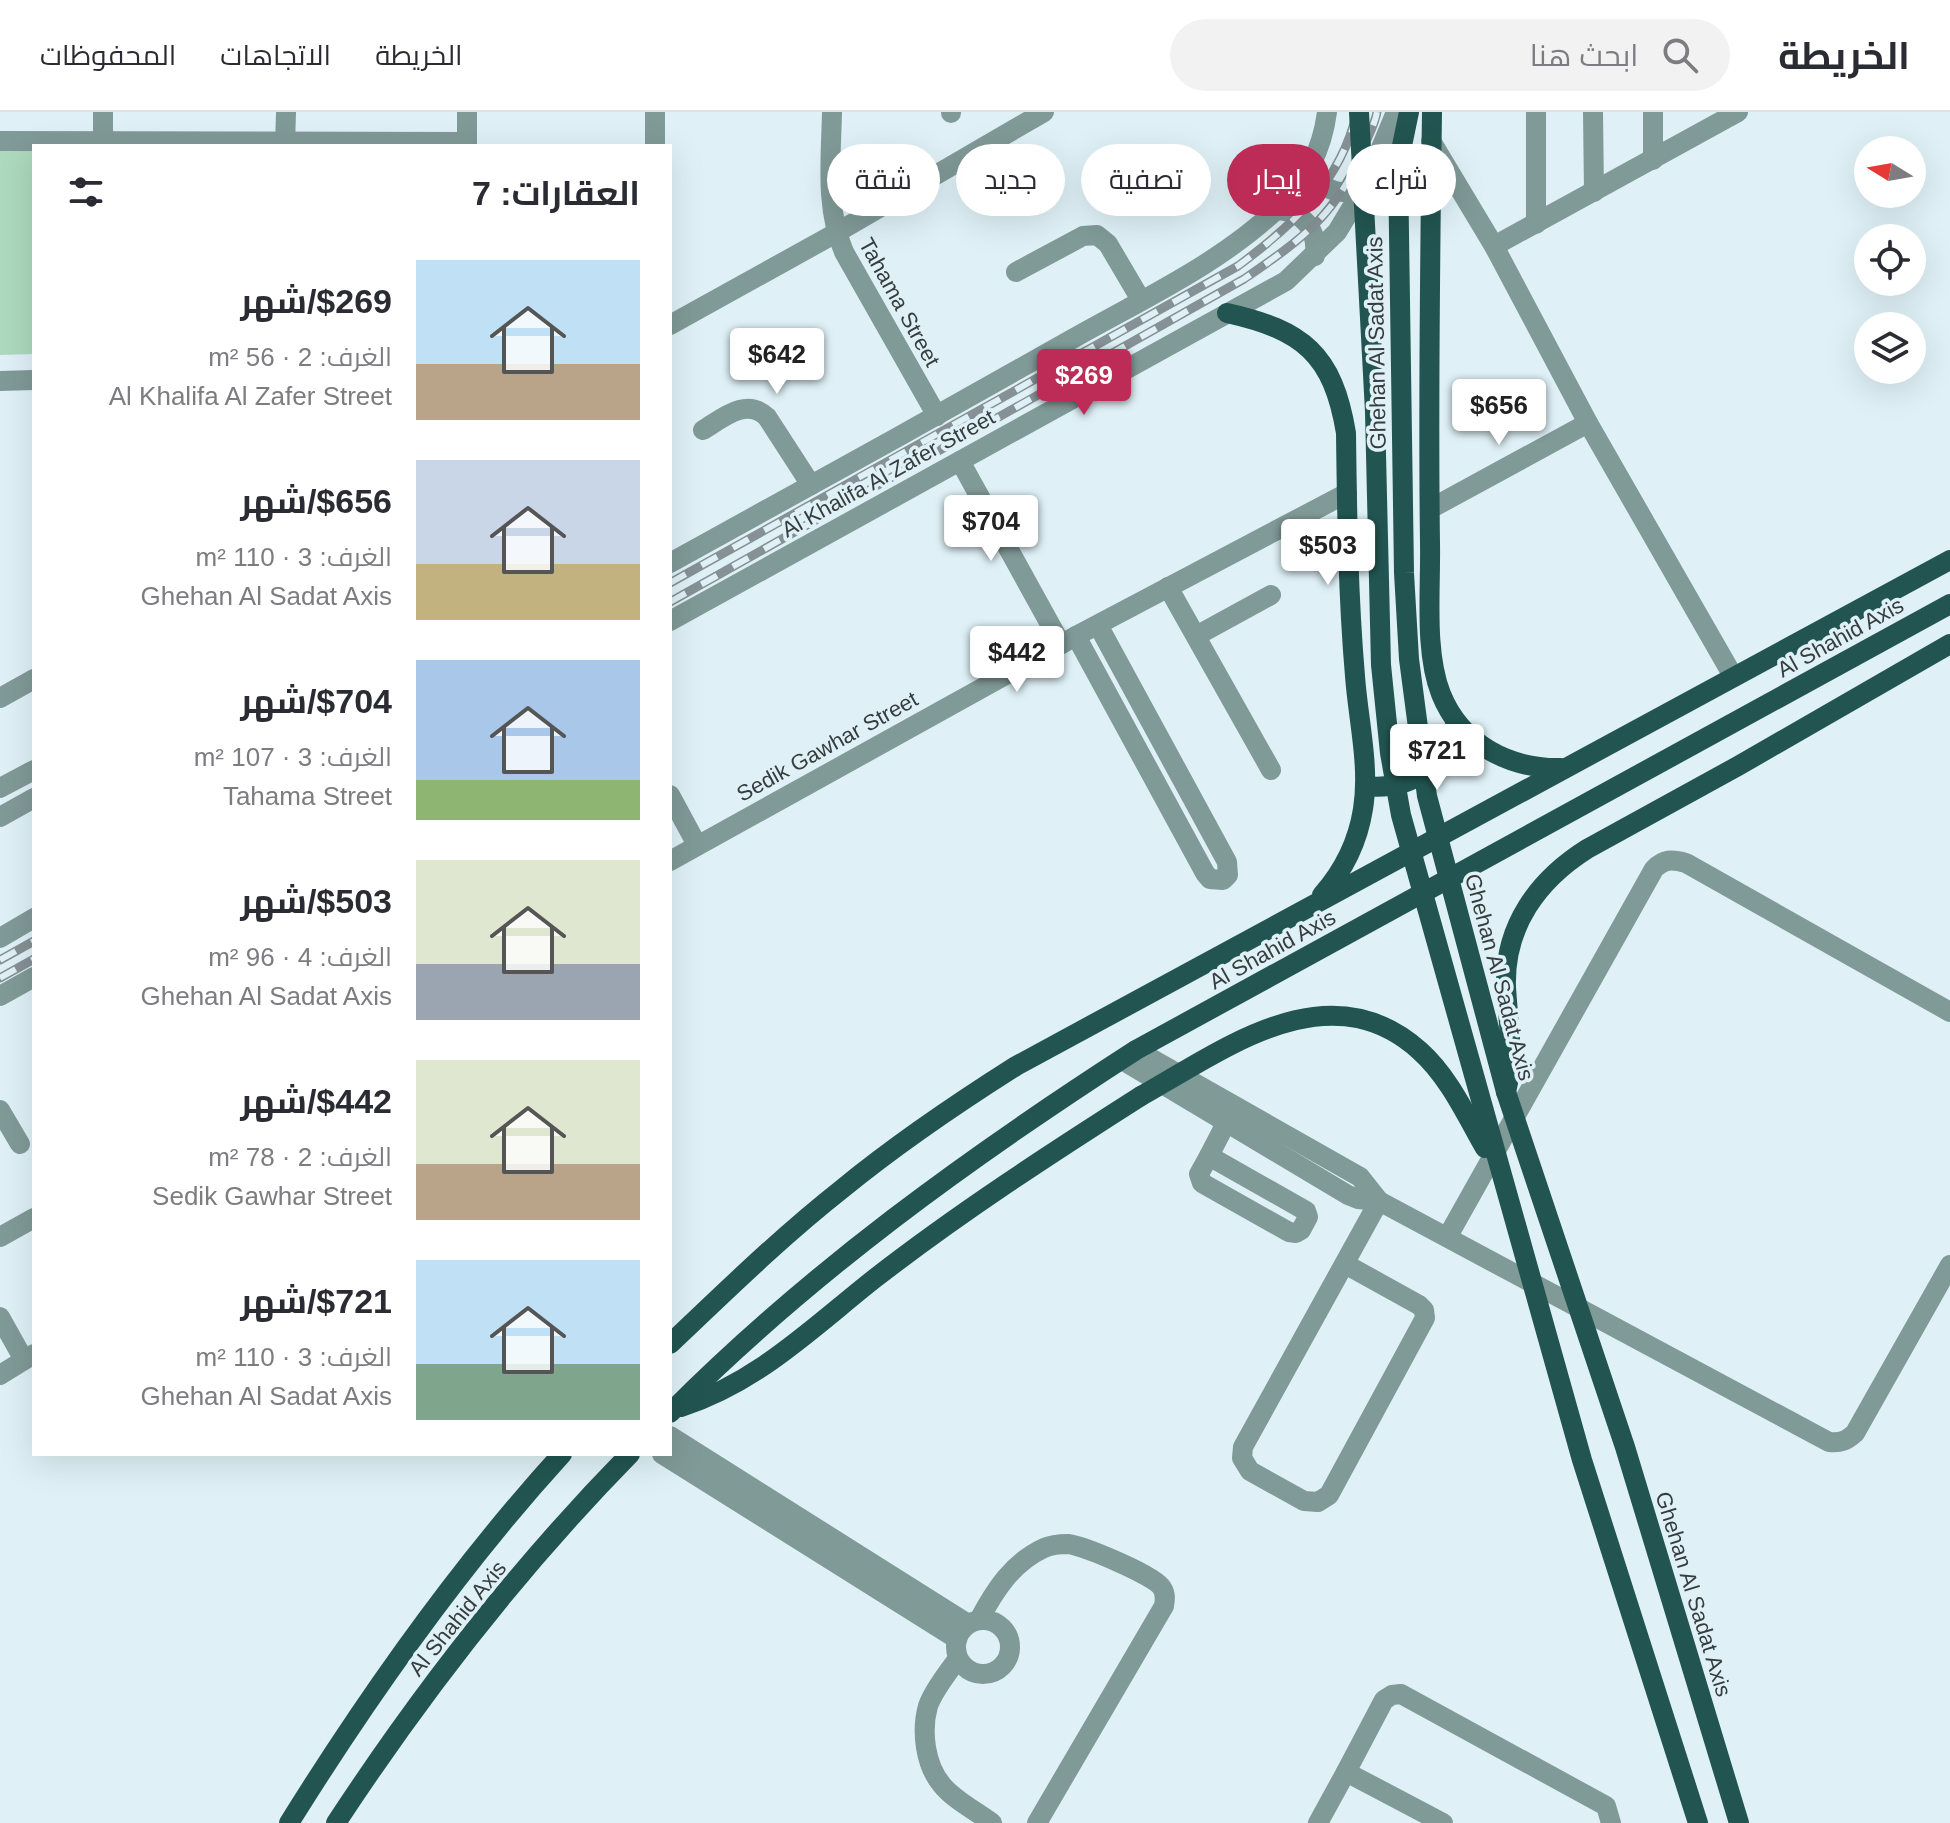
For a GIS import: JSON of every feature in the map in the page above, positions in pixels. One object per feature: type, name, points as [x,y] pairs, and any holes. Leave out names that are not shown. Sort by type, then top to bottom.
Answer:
[{"type":"main road","name":"Ghehan Al Sadat Axis","points":[[1359,112],[1375,412],[1381,665],[1390,753],[1401,815],[1582,1460],[1698,1823]]},
{"type":"main road","name":"Ghehan Al Sadat Axis","points":[[1409,112],[1398,165],[1404,573],[1409,659],[1427,796],[1506,1092],[1625,1447],[1739,1823]]},
{"type":"main road","points":[[1432,112],[1430,509],[1433,666],[1441,695],[1456,722],[1481,746],[1527,766],[1561,768]]},
{"type":"main road","points":[[1227,313],[1260,320],[1287,332],[1311,349],[1330,372],[1341,401],[1346,433],[1354,661],[1365,786],[1359,829],[1352,849],[1337,876],[1318,900]]},
{"type":"main road","name":"Al Shahid Axis","points":[[672,1342],[798,1225],[930,1122],[1016,1066],[1561,768],[1950,560]]},
{"type":"main road","name":"Al Shahid Axis","points":[[672,1411],[784,1306],[901,1211],[1023,1123],[1129,1055],[1950,604]]},
{"type":"main road","points":[[1506,1092],[1512,1053],[1507,969],[1513,936],[1520,919],[1545,882],[1564,863],[1950,644]]},
{"type":"main road","points":[[1365,786],[1393,787],[1419,778],[1448,748],[1456,722]]},
{"type":"main road","points":[[672,1411],[718,1393],[760,1370],[955,1219],[1141,1096],[1262,1028],[1288,1020],[1342,1016],[1397,1034],[1421,1052],[1443,1077],[1501,1174]]},
{"type":"main road","name":"Al Shahid Axis","points":[[289,1823],[435,1607],[521,1498],[560,1456]]},
{"type":"main road","name":"Al Shahid Axis","points":[[336,1823],[462,1648],[570,1518],[628,1456]]},
{"type":"street","points":[[103,112],[103,143]]},
{"type":"street","points":[[285,144],[286,112]]},
{"type":"street","points":[[0,141],[467,144],[467,112]]},
{"type":"street","points":[[655,112],[655,144]]},
{"type":"street","name":"Tahama Street","points":[[832,112],[831,204],[836,233],[937,416]]},
{"type":"street","points":[[672,324],[1044,112]]},
{"type":"street","name":"Al Khalifa Al Zafer Street","points":[[1320,144],[1327,112]]},
{"type":"street","name":"Al Khalifa Al Zafer Street","points":[[1383,144],[1396,112]]},
{"type":"street","points":[[1536,112],[1536,224]]},
{"type":"street","points":[[1593,112],[1594,192]]},
{"type":"street","points":[[1653,112],[1653,160]]},
{"type":"street","points":[[1494,246],[1738,112]]},
{"type":"street","points":[[1431,141],[1494,246],[1588,423],[1733,676]]},
{"type":"street","name":"Al Khalifa Al Zafer Street","points":[[672,562],[1141,300],[1247,235],[1269,216]]},
{"type":"street","points":[[1299,216],[1306,221],[1315,238],[1315,256]]},
{"type":"street","name":"Al Khalifa Al Zafer Street","points":[[672,620],[1286,281],[1315,256],[1347,216]]},
{"type":"street","points":[[1016,272],[1083,236],[1097,235],[1108,244],[1141,300]]},
{"type":"street","points":[[0,381],[32,380]]},
{"type":"street","points":[[703,430],[744,408],[761,411],[811,485]]},
{"type":"street","points":[[1430,509],[1588,423]]},
{"type":"street","points":[[960,461],[1155,782],[1205,873],[1216,882],[1223,880],[1228,875],[1227,862],[1098,625]]},
{"type":"street","name":"Sedik Gawhar Street","points":[[672,860],[1068,640],[1347,493]]},
{"type":"street","points":[[1168,587],[1271,770]]},
{"type":"street","points":[[1196,636],[1271,595]]},
{"type":"street","points":[[0,698],[32,684]]},
{"type":"street","points":[[1155,782],[1177,770]]},
{"type":"street","points":[[0,788],[32,771]]},
{"type":"street","points":[[0,817],[32,799]]},
{"type":"street","points":[[672,799],[697,845]]},
{"type":"street","points":[[1448,1236],[1654,869],[1662,861],[1673,859],[1686,863],[1950,1012]]},
{"type":"street","points":[[0,938],[32,919]]},
{"type":"street","points":[[0,996],[32,978]]},
{"type":"street","points":[[1129,1055],[1226,1123],[1348,1195],[1379,1201]]},
{"type":"street","points":[[1129,1055],[1360,1177],[1379,1201],[1829,1442],[1847,1440],[1855,1433],[1950,1265]]},
{"type":"street","points":[[0,1110],[20,1144]]},
{"type":"street","points":[[1209,1156],[1306,1211],[1308,1217],[1301,1230],[1289,1232],[1202,1183],[1199,1174],[1226,1123]]},
{"type":"street","points":[[1345,1264],[1419,1305],[1425,1318],[1329,1495],[1324,1500],[1311,1502],[1250,1471],[1242,1458],[1243,1447],[1379,1201]]},
{"type":"street","points":[[0,1237],[32,1219]]},
{"type":"street","points":[[0,1317],[29,1357],[0,1375]]},
{"type":"street","points":[[672,1437],[965,1635]]},
{"type":"street","points":[[665,1456],[965,1635]]},
{"type":"street","points":[[992,1823],[941,1784],[926,1747],[925,1720],[929,1704],[965,1635],[1013,1569],[1044,1548],[1071,1544],[1156,1581],[1165,1596],[1164,1606],[1037,1823]]},
{"type":"street","points":[[1318,1823],[1384,1700],[1401,1694],[1606,1806],[1611,1823]]},
{"type":"street","points":[[1346,1772],[1443,1823]]},
{"type":"green space","points":[[0,135],[32,145],[32,354],[0,355]]},
{"type":"railway","points":[[672,582],[1238,266],[1296,218],[1327,181],[1350,137],[1357,112]]},
{"type":"railway","points":[[672,601],[1244,279],[1300,238],[1329,208],[1353,171],[1377,112]]},
{"type":"railway","points":[[0,960],[32,942]]},
{"type":"railway","points":[[0,978],[32,960]]}]
